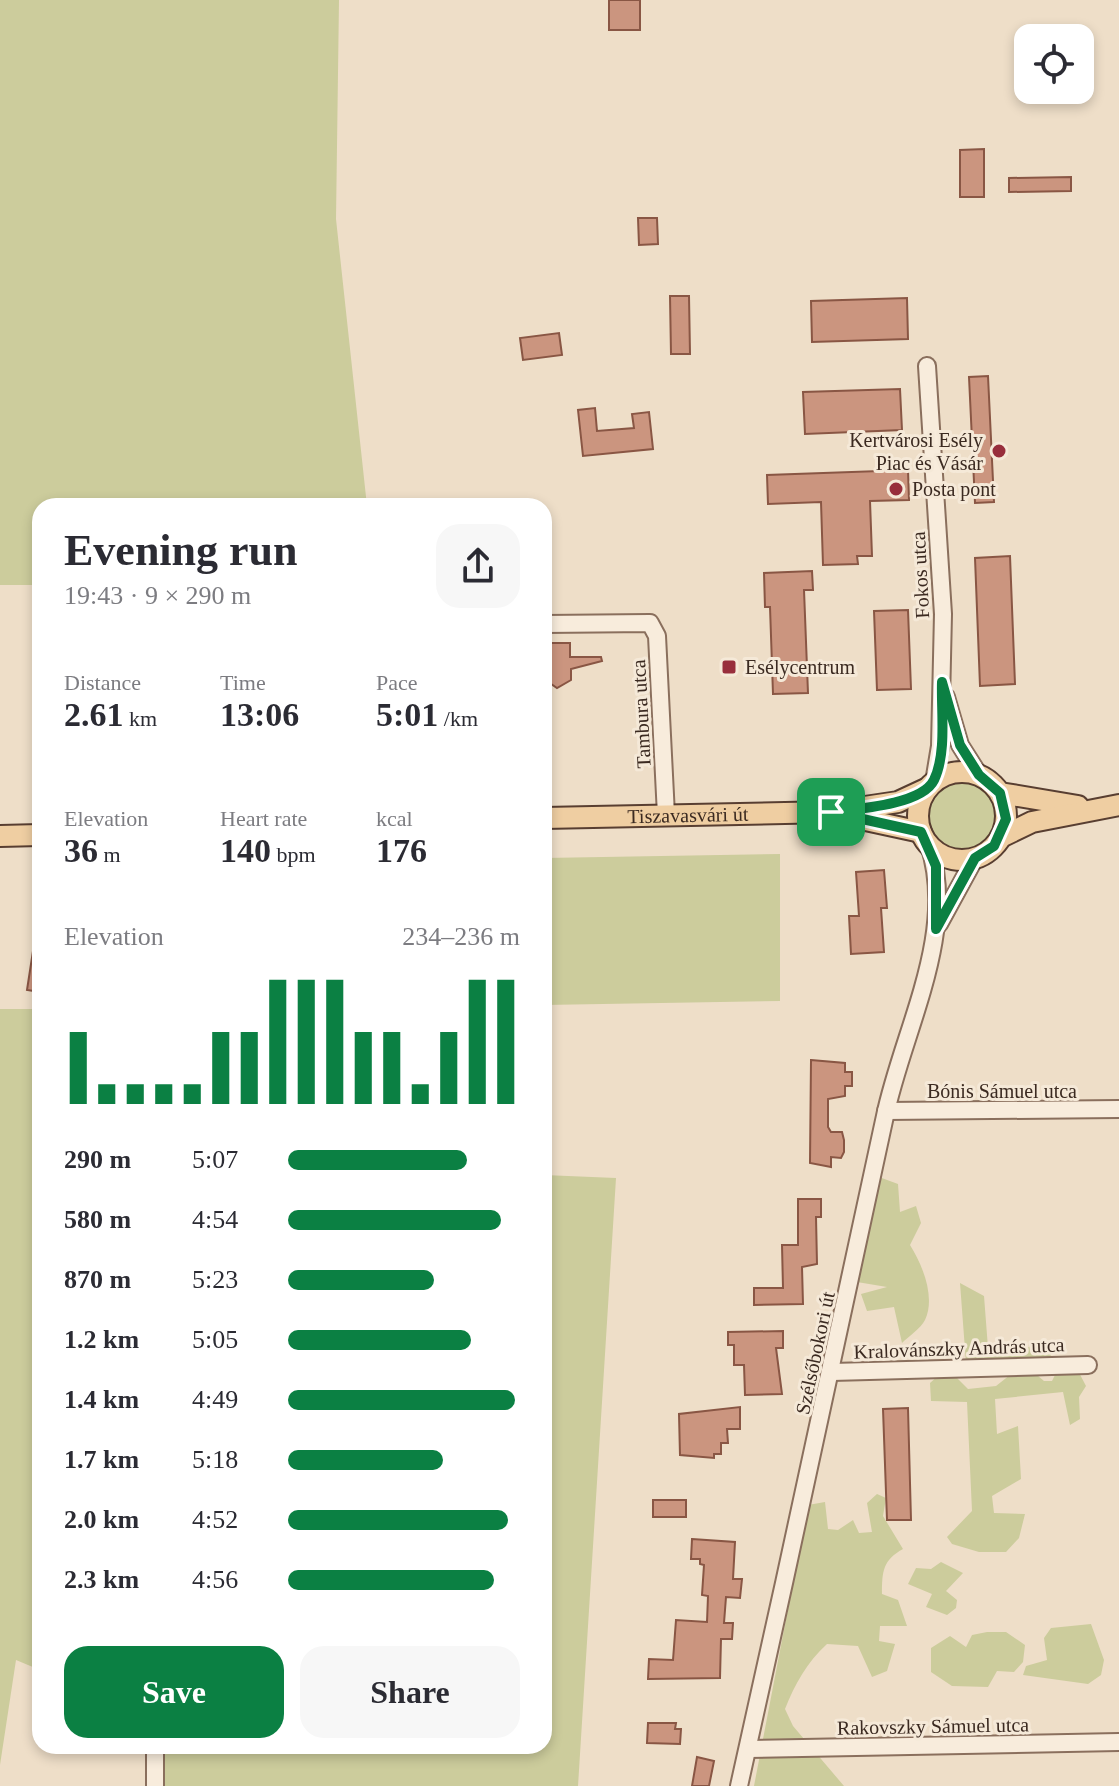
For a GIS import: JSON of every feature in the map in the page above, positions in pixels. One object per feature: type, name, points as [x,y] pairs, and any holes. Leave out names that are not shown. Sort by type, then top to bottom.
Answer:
[{"type":"main road","points":[[831,812],[898,802],[956,772],[979,775],[1000,793],[1092,808]]},
{"type":"main road","points":[[925,839],[918,815],[930,786]]},
{"type":"main road","points":[[1000,793],[1006,819],[1001,837]]},
{"type":"main road","points":[[831,812],[925,839],[955,859],[975,858],[1001,837],[1032,822],[1119,805]]},
{"type":"main road","name":"Tiszavasvári út","points":[[552,818],[831,812]]},
{"type":"main road","points":[[0,836],[32,835]]},
{"type":"street","name":"Fokos utca","points":[[927,366],[943,614],[940,726],[930,786]]},
{"type":"street","name":"Tambura utca","points":[[552,624],[650,623],[657,636],[666,815]]},
{"type":"street","points":[[942,682],[960,745],[979,775]]},
{"type":"street","points":[[925,839],[936,866],[936,929]]},
{"type":"street","points":[[936,929],[975,858]]},
{"type":"street","name":"Szélsőbokori út","points":[[739,1786],[832,1372],[886,1111],[936,929]]},
{"type":"street","name":"Bónis Sámuel utca","points":[[886,1111],[1119,1109]]},
{"type":"street","name":"Kralovánszky András utca","points":[[832,1372],[1088,1365]]},
{"type":"street","name":"Rakovszky Sámuel utca","points":[[748,1749],[1119,1742]]},
{"type":"street","points":[[155,1754],[155,1786]]},
{"type":"green space","points":[[0,0],[339,0],[336,219],[366,498],[32,498],[32,585],[0,585]]},
{"type":"green space","points":[[962,780],[987,790],[997,815],[987,840],[962,850],[937,840],[927,815],[937,790]]},
{"type":"green space","points":[[780,854],[780,1001],[552,1005],[552,858]]},
{"type":"green space","points":[[0,1009],[32,1009],[32,1667],[16,1660],[0,1765]]},
{"type":"green space","points":[[552,1175],[616,1178],[578,1786],[152,1786],[154,1754],[552,1754]]},
{"type":"green space","points":[[879,1177],[898,1184],[900,1212],[916,1206],[921,1223],[910,1245],[926,1281],[928,1311],[923,1323],[902,1343],[894,1307],[867,1311],[861,1294],[887,1287],[857,1282]]},
{"type":"green space","points":[[960,1283],[984,1296],[988,1348],[1050,1347],[1051,1360],[966,1363]]},
{"type":"green space","points":[[1060,1365],[1075,1365],[1086,1386],[1079,1397],[1080,1419],[1070,1425],[1063,1392],[995,1399],[997,1434],[1018,1426],[1021,1479],[992,1496],[994,1513],[1025,1514],[1019,1538],[1006,1552],[979,1552],[952,1544],[947,1537],[972,1511],[967,1402],[931,1401],[930,1383],[947,1368],[968,1389],[996,1386],[1015,1371],[1031,1370],[1044,1381],[1052,1381]]},
{"type":"green space","points":[[877,1494],[886,1498],[883,1516],[903,1549],[891,1557],[885,1567],[882,1594],[898,1600],[907,1626],[880,1626],[879,1641],[895,1644],[887,1671],[872,1677],[858,1646],[827,1644],[802,1674],[785,1709],[793,1726],[844,1786],[754,1786],[808,1505],[825,1502],[828,1529],[838,1530],[853,1520],[859,1533],[872,1532],[867,1503]]},
{"type":"green space","points":[[941,1562],[963,1573],[946,1591],[957,1600],[956,1608],[947,1615],[926,1607],[932,1594],[908,1584],[916,1568],[931,1569]]},
{"type":"green space","points":[[1091,1624],[1104,1660],[1101,1675],[1088,1684],[1023,1675],[1026,1666],[1047,1660],[1044,1638],[1051,1628]]},
{"type":"green space","points":[[1006,1632],[1025,1645],[1023,1662],[1014,1672],[997,1671],[988,1687],[952,1686],[931,1672],[931,1648],[950,1636],[966,1647],[972,1635]]},
{"type":"building","points":[[609,0],[640,0],[640,30],[609,30]]},
{"type":"building","points":[[984,149],[984,197],[960,197],[960,150]]},
{"type":"building","points":[[1071,177],[1071,191],[1009,192],[1009,178]]},
{"type":"building","points":[[638,218],[657,218],[658,244],[639,245]]},
{"type":"building","points":[[670,296],[689,296],[690,354],[671,354]]},
{"type":"building","points":[[907,298],[908,339],[812,342],[811,301]]},
{"type":"building","points":[[559,333],[562,355],[523,360],[520,338]]},
{"type":"building","points":[[988,376],[994,502],[975,503],[969,377]]},
{"type":"building","points":[[900,389],[902,430],[805,434],[803,392]]},
{"type":"building","points":[[595,408],[597,431],[634,428],[632,414],[649,412],[653,449],[583,456],[578,410]]},
{"type":"building","points":[[908,470],[909,500],[870,501],[872,556],[857,556],[858,564],[823,565],[821,502],[768,504],[767,475]]},
{"type":"building","points":[[1010,556],[1015,684],[980,686],[975,558]]},
{"type":"building","points":[[812,571],[813,590],[804,590],[808,693],[773,694],[770,607],[765,607],[764,573]]},
{"type":"building","points":[[908,610],[911,689],[877,690],[874,611]]},
{"type":"building","points":[[552,643],[570,643],[570,657],[601,657],[602,661],[571,669],[571,680],[557,688],[552,685]]},
{"type":"building","points":[[884,870],[887,908],[881,908],[884,952],[851,954],[849,916],[859,916],[856,872]]},
{"type":"building","points":[[32,958],[32,991],[27,990]]},
{"type":"building","points":[[811,1060],[845,1063],[845,1072],[852,1072],[852,1086],[845,1086],[845,1096],[828,1099],[828,1127],[831,1132],[842,1132],[844,1140],[844,1152],[841,1158],[831,1157],[831,1167],[810,1163]]},
{"type":"building","points":[[798,1199],[821,1199],[821,1217],[816,1217],[817,1264],[802,1267],[803,1304],[754,1305],[754,1288],[783,1288],[782,1245],[798,1245]]},
{"type":"building","points":[[783,1331],[783,1348],[776,1348],[782,1394],[745,1395],[744,1365],[734,1365],[734,1345],[728,1345],[728,1332]]},
{"type":"building","points":[[740,1407],[740,1429],[727,1429],[728,1443],[721,1443],[721,1454],[714,1454],[714,1458],[680,1455],[679,1414]]},
{"type":"building","points":[[908,1408],[911,1520],[887,1520],[883,1409]]},
{"type":"building","points":[[653,1500],[686,1500],[686,1517],[653,1517]]},
{"type":"building","points":[[692,1539],[735,1542],[733,1579],[742,1579],[740,1598],[726,1597],[724,1623],[733,1623],[732,1639],[721,1639],[720,1678],[648,1679],[649,1659],[673,1660],[676,1620],[707,1622],[708,1596],[702,1595],[704,1565],[700,1564],[700,1559],[691,1559]]},
{"type":"building","points":[[648,1723],[676,1723],[675,1729],[681,1729],[680,1744],[647,1743]]},
{"type":"building","points":[[697,1757],[714,1761],[709,1786],[692,1786]]},
{"type":"place","name":"Kertvárosi Esély Piac és Vásár","points":[[999,451]]},
{"type":"place","name":"Posta pont","points":[[896,489]]},
{"type":"place","name":"Esélycentrum","points":[[729,667]]},
{"type":"route","points":[[942,682],[960,745],[979,775],[1000,793],[1006,819],[1001,837],[994,846],[975,858],[936,929],[936,866],[921,832],[831,812],[898,802],[934,782],[940,746],[942,682]]}]
